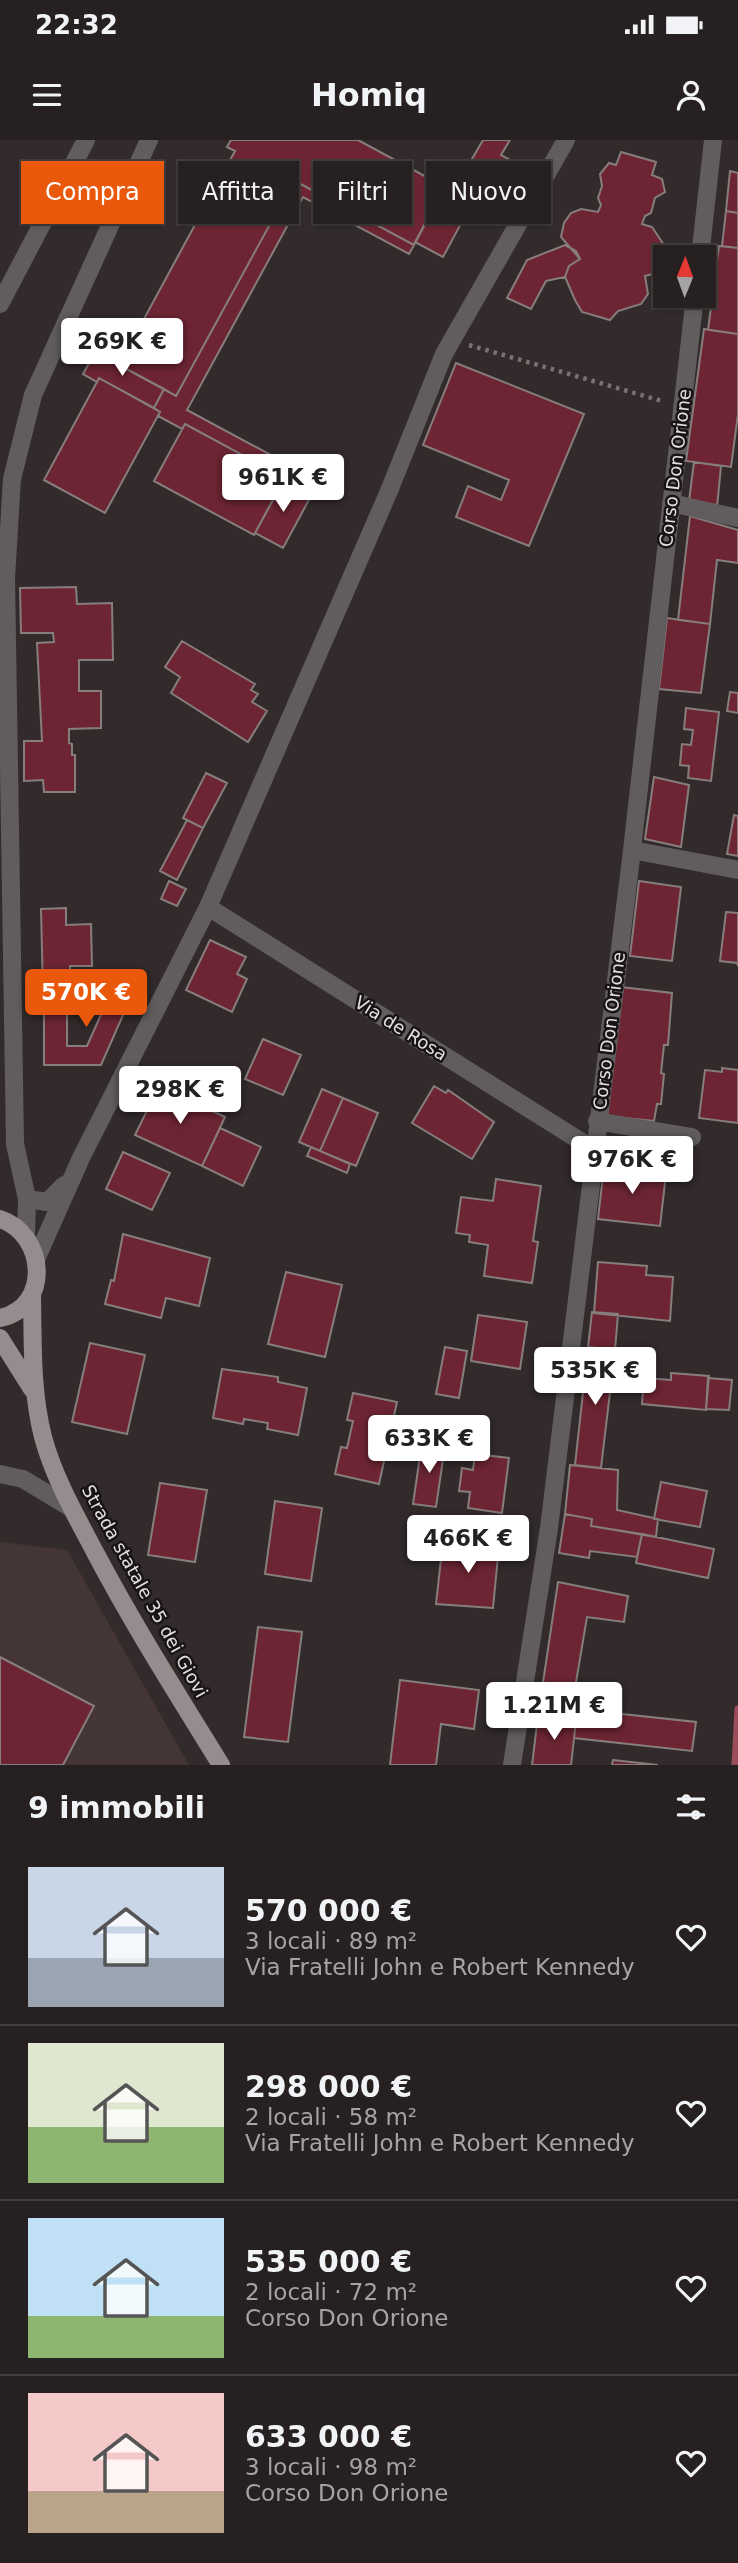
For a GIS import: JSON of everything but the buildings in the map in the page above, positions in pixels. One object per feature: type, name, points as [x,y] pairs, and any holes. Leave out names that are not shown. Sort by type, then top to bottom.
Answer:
[{"type":"main road","points":[[0,1219],[16,1226],[26,1236],[37,1257]]},
{"type":"main road","name":"Strada statale 35 dei Giovi","points":[[37,1257],[36,1282],[32,1294],[34,1392],[43,1437],[71,1508],[139,1632],[221,1765]]},
{"type":"main road","points":[[0,1318],[21,1308],[32,1294]]},
{"type":"main road","name":"Strada statale 35 dei Giovi","points":[[0,1338],[34,1392]]},
{"type":"street","points":[[0,304],[11,278],[86,140]]},
{"type":"street","points":[[26,1236],[27,1199],[15,1144],[6,578],[12,479],[33,395],[149,140]]},
{"type":"street","points":[[37,1257],[72,1178],[208,907],[390,491],[452,340],[566,140]]},
{"type":"street","points":[[701,245],[713,140]]},
{"type":"street","name":"Corso Don Orione","points":[[512,1765],[549,1528],[593,1149],[632,850],[694,308]]},
{"type":"street","points":[[671,503],[738,518]]},
{"type":"street","points":[[632,850],[738,870]]},
{"type":"street","name":"Via de Rosa","points":[[208,907],[593,1149]]},
{"type":"street","points":[[597,1121],[692,1137]]},
{"type":"street","points":[[27,1199],[47,1202],[72,1178]]},
{"type":"street","points":[[0,1474],[31,1482],[71,1508]]},
{"type":"path","points":[[452,340],[682,407]]},
{"type":"shaded area","points":[[0,1542],[67,1550],[189,1765],[0,1765]]},
{"type":"waterway","points":[[735,1765],[738,1709]]}]
